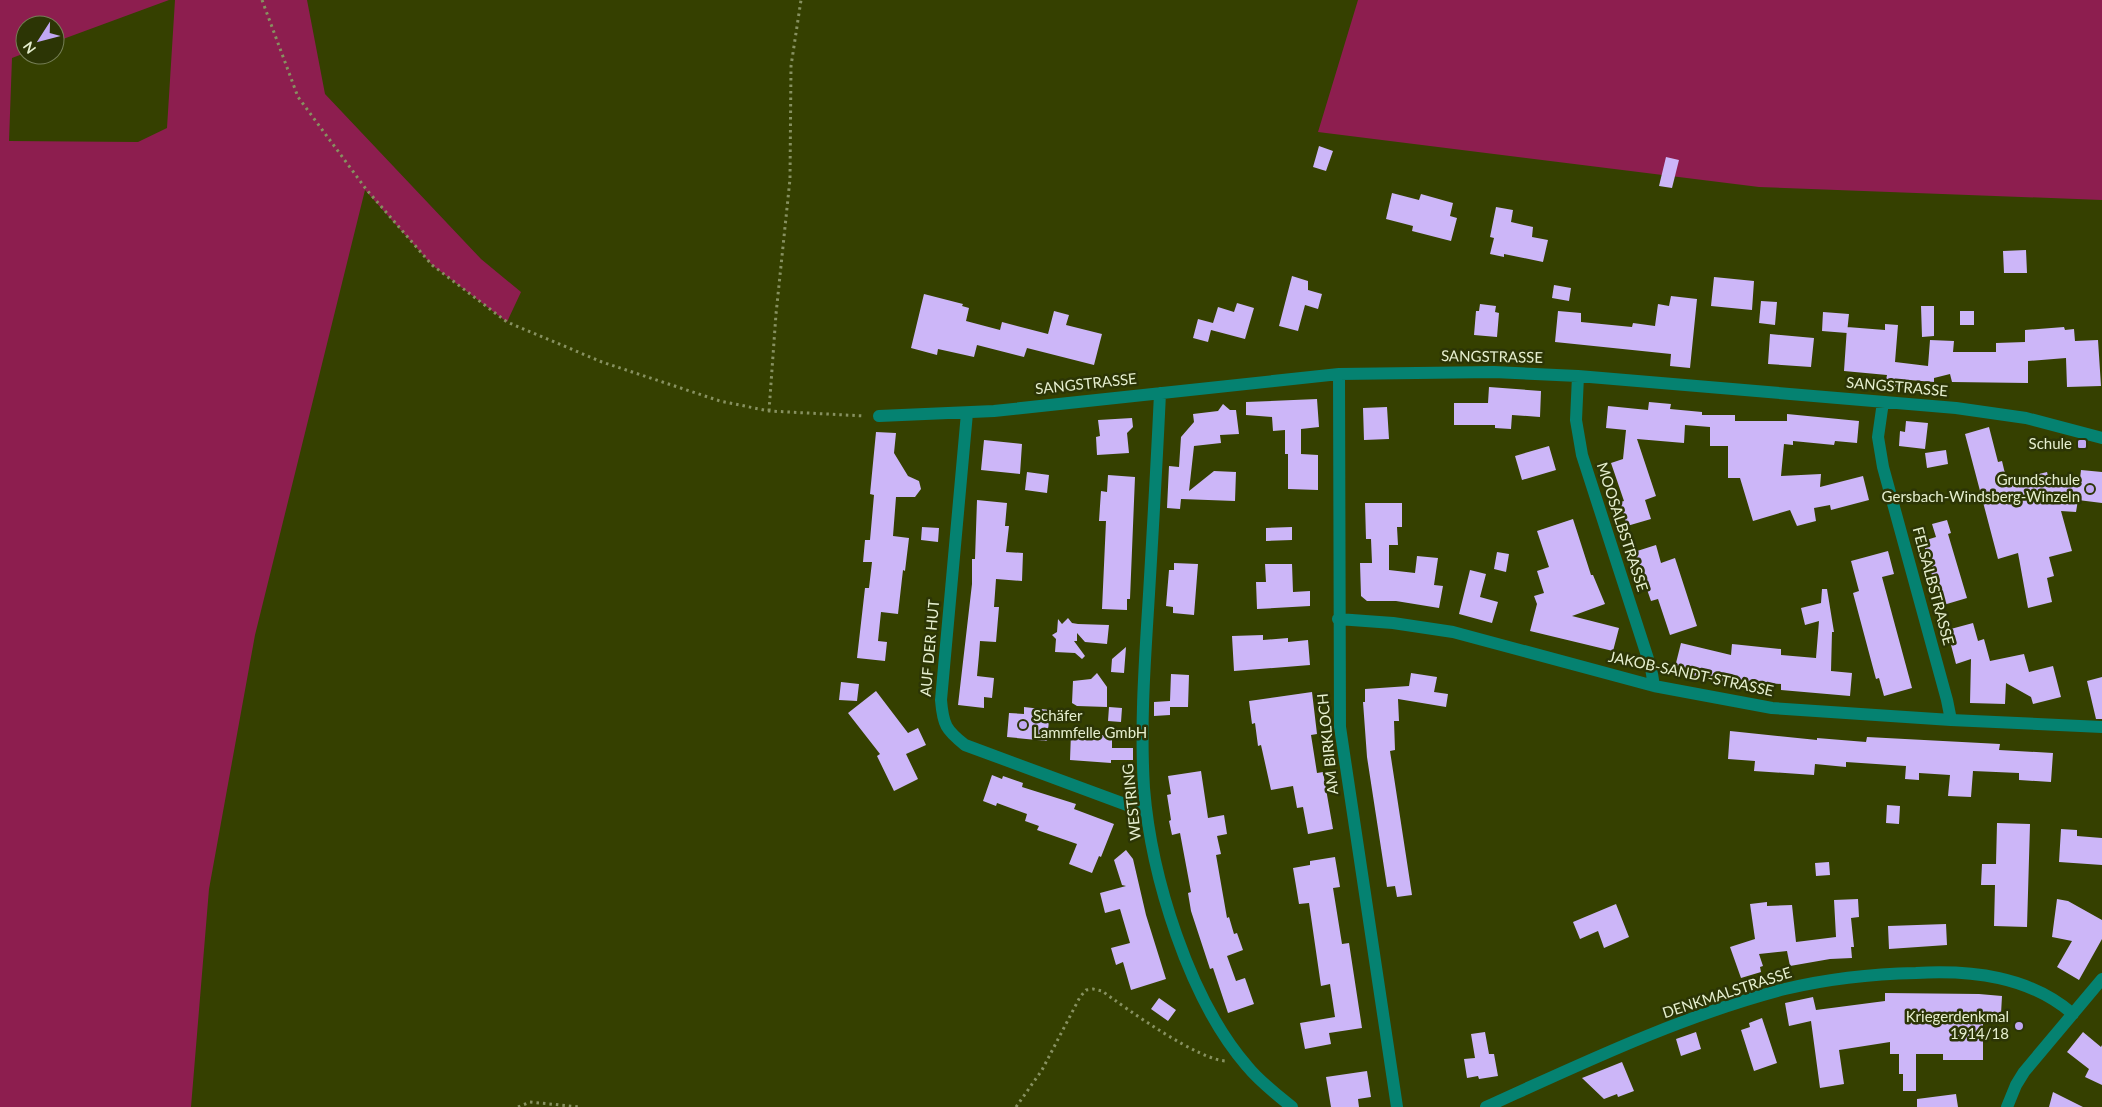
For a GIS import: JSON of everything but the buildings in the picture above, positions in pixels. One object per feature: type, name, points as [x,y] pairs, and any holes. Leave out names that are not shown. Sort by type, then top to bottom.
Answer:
[{"type":"street","name":"SANGSTRASSE","points":[[879,416],[968,413],[1339,374],[1494,372],[1578,376],[1956,408],[2026,418],[2102,438]]},
{"type":"street","name":"AM BIRKLOCH","points":[[1339,374],[1338,691],[1342,745],[1397,1107]]},
{"type":"street","name":"MOOSALBSTRASSE","points":[[1578,376],[1577,436],[1651,668],[1654,686]]},
{"type":"street","name":"WESTRING","points":[[1160,393],[1142,729],[1146,812],[1157,864],[1182,950],[1213,1017],[1240,1058],[1258,1079],[1292,1107]]},
{"type":"street","name":"FELSALBSTRASSE","points":[[1883,402],[1878,437],[1883,467],[1951,720]]},
{"type":"street","name":"AUF DER HUT","points":[[968,413],[941,700],[942,720],[949,732],[965,744],[1146,812]]},
{"type":"street","name":"JAKOB-SANDT-STRASSE","points":[[1338,619],[1392,623],[1453,632],[1654,686],[1772,708],[1951,720],[2102,727]]},
{"type":"street","name":"DENKMALSTRASSE","points":[[1486,1107],[1649,1035],[1766,995],[1810,984],[1909,973],[1957,972],[2029,986],[2057,1000],[2073,1014]]},
{"type":"street","points":[[2008,1107],[2016,1085],[2024,1072],[2102,979]]},
{"type":"path","points":[[262,0],[298,97],[366,189],[432,265],[507,322],[602,362],[720,401],[769,411],[879,416]]},
{"type":"path","points":[[769,411],[776,314],[790,180],[791,66],[801,0]]},
{"type":"path","points":[[1016,1107],[1042,1070],[1074,1004],[1086,990],[1102,991],[1160,1031],[1204,1054],[1221,1061],[1240,1058]]},
{"type":"path","points":[[518,1107],[530,1102],[580,1107]]},
{"type":"shaded area","points":[[0,0],[169,0],[65,38],[65,15],[15,15],[15,57],[12,58],[9,141],[138,142],[167,128],[175,0],[307,0],[325,94],[481,259],[521,292],[507,322],[432,265],[365,190],[255,635],[209,889],[191,1107],[0,1107]]},
{"type":"shaded area","points":[[1358,0],[2102,0],[2102,200],[1759,187],[1318,132]]},
{"type":"place","name":"Schule","points":[[2082,444]]},
{"type":"place","name":"Grundschule Gersbach-Windsberg-Winzeln","points":[[2090,489]]},
{"type":"place","name":"Schäfer Lammfelle GmbH","points":[[1023,725]]},
{"type":"place","name":"Kriegerdenkmal 1914/18","points":[[2019,1026]]}]
